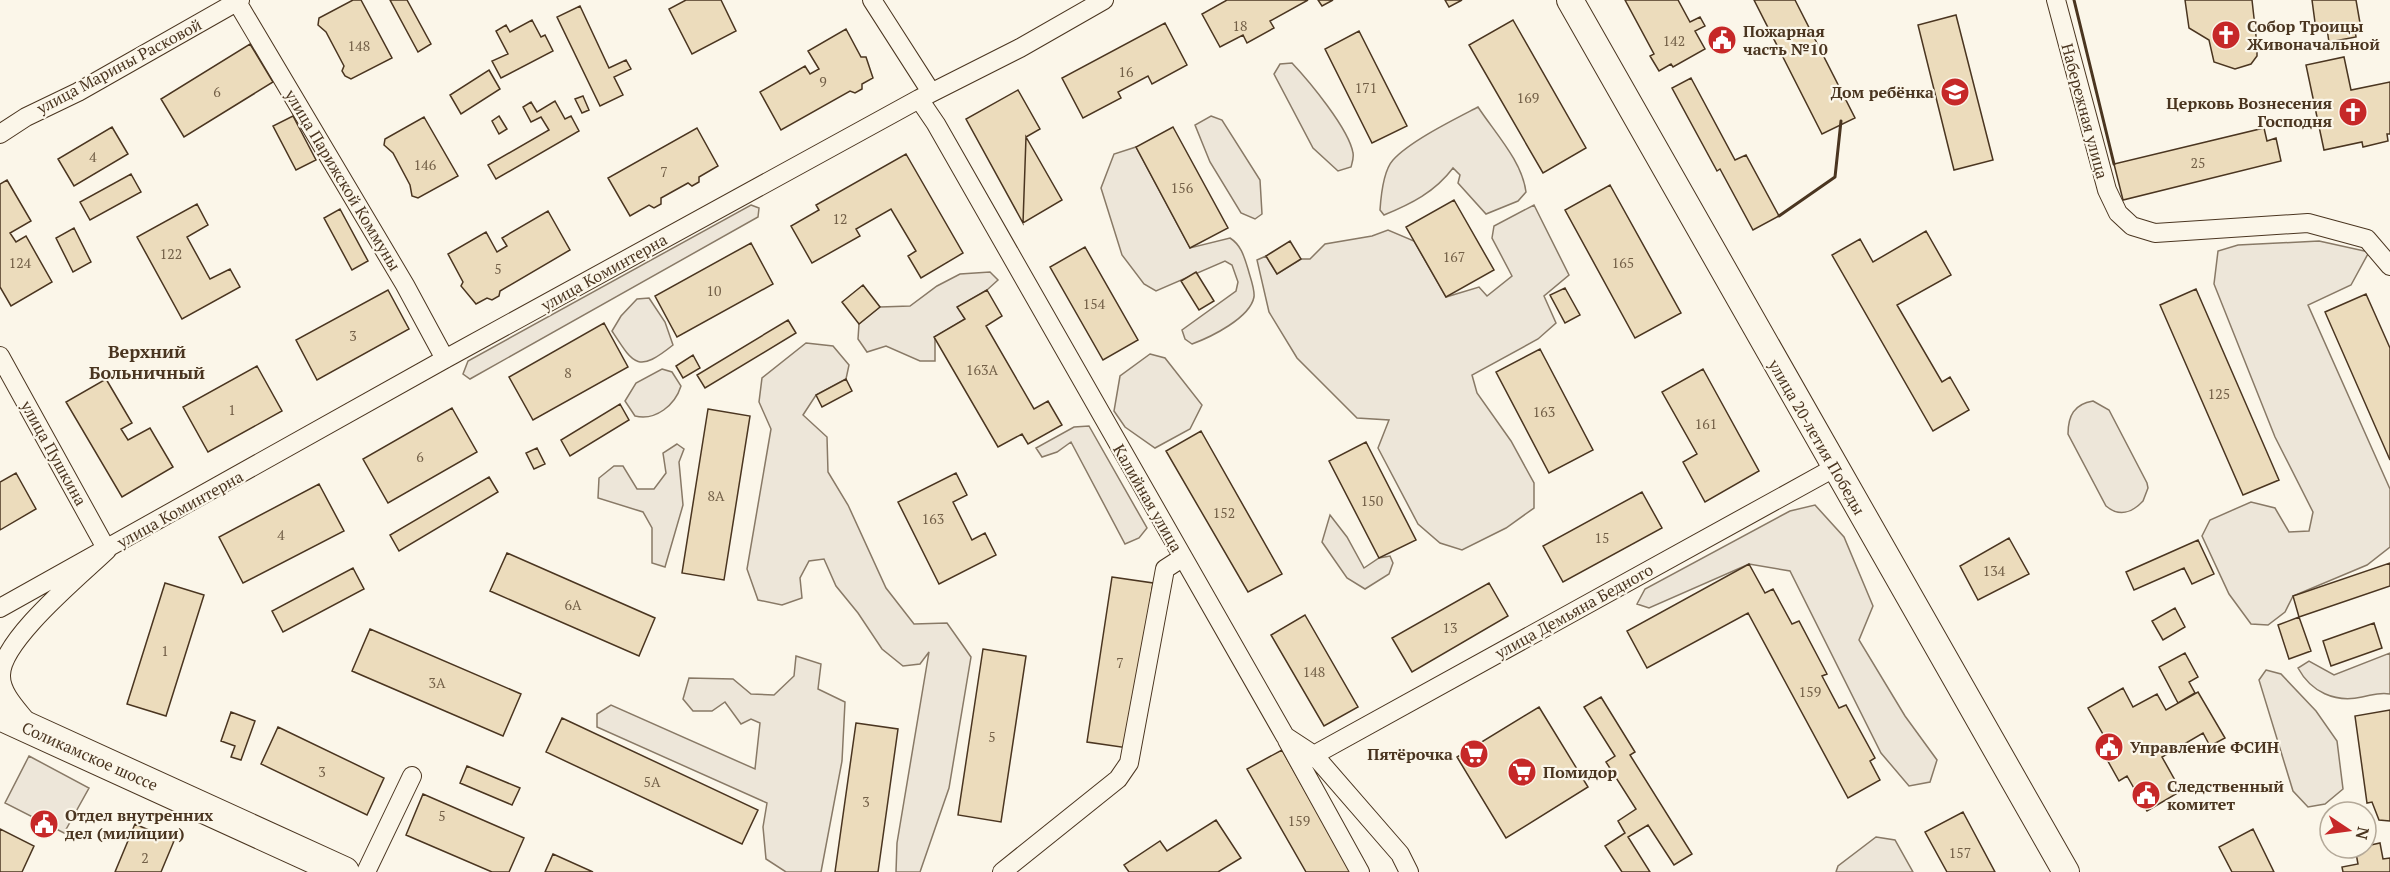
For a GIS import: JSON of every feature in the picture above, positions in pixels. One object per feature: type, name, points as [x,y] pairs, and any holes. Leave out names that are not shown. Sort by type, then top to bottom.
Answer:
[{"type":"highway","name":"Соликамское шоссе","points":[[0,715],[344,872]]},
{"type":"main road","name":"улица 20-летия Победы","points":[[1570,0],[1834,468],[2066,872]]},
{"type":"street","name":"Калийная улица","points":[[872,0],[925,95],[936,124],[1285,736],[1314,755],[1400,854],[1409,872]]},
{"type":"street","name":"улица Коминтерна","points":[[0,608],[925,95],[1104,0]]},
{"type":"street","name":"Набережная улица","points":[[2056,0],[2107,190],[2118,213],[2132,226],[2155,233],[2308,223],[2367,239],[2390,266]]},
{"type":"street","name":"улица Марины Расковой","points":[[0,134],[26,117],[78,92],[239,1]]},
{"type":"street","name":"улица Парижской Коммуны","points":[[239,1],[446,359]]},
{"type":"street","name":"улица Пушкина","points":[[0,356],[107,550]]},
{"type":"street","name":"улица Демьяна Бедного","points":[[1314,755],[1834,468]]},
{"type":"street","name":"улица Коминтерна","points":[[36,733],[9,699],[1,676],[5,658],[19,635],[107,550]]},
{"type":"street","points":[[1002,872],[1118,779],[1130,763],[1165,569],[1182,558]]},
{"type":"street","points":[[1285,736],[1360,872]]},
{"type":"street","points":[[366,872],[412,776]]},
{"type":"shaded area","points":[[1292,63],[1318,93],[1344,131],[1353,153],[1351,167],[1338,171],[1313,148],[1274,74],[1280,64]]},
{"type":"shaded area","points":[[1478,107],[1514,158],[1526,192],[1518,201],[1486,214],[1458,183],[1460,175],[1453,168],[1438,184],[1422,196],[1384,215],[1380,210],[1382,190],[1387,170],[1393,160],[1421,138]]},
{"type":"shaded area","points":[[1211,116],[1222,120],[1260,180],[1262,214],[1255,219],[1241,213],[1210,162],[1195,125]]},
{"type":"shaded area","points":[[1136,147],[1190,248],[1230,238],[1242,251],[1254,290],[1251,305],[1238,319],[1219,332],[1192,344],[1185,339],[1182,330],[1236,291],[1238,282],[1232,265],[1225,261],[1156,291],[1144,284],[1122,255],[1101,188],[1114,154]]},
{"type":"shaded area","points":[[751,205],[759,208],[758,217],[470,379],[463,374],[468,361]]},
{"type":"shaded area","points":[[1534,205],[1569,275],[1544,296],[1556,323],[1538,339],[1472,375],[1477,393],[1511,441],[1534,483],[1534,508],[1506,528],[1462,550],[1440,543],[1418,524],[1378,448],[1389,420],[1357,418],[1297,358],[1269,312],[1257,260],[1266,256],[1277,274],[1301,259],[1310,259],[1325,244],[1372,236],[1388,230],[1414,241],[1446,297],[1479,287],[1487,296],[1512,276],[1492,238],[1494,226]]},
{"type":"shaded area","points":[[2319,241],[2369,252],[2351,285],[2308,305],[2390,489],[2390,547],[2367,565],[2293,596],[2285,612],[2268,625],[2251,624],[2229,594],[2202,536],[2210,520],[2251,502],[2275,508],[2289,532],[2309,531],[2313,512],[2275,437],[2214,284],[2218,251],[2238,245]]},
{"type":"shaded area","points":[[990,272],[998,280],[987,290],[958,307],[965,319],[935,337],[935,361],[920,361],[886,346],[867,352],[858,339],[859,324],[880,307],[910,306],[937,286],[960,274]]},
{"type":"shaded area","points":[[649,298],[665,322],[673,345],[644,362],[632,358],[612,331],[621,316],[637,299]]},
{"type":"shaded area","points":[[806,343],[833,346],[849,365],[846,379],[816,395],[803,415],[827,437],[828,472],[848,505],[886,588],[914,624],[947,623],[971,657],[949,788],[920,872],[896,872],[897,843],[929,652],[920,664],[903,666],[882,649],[858,613],[836,586],[824,559],[809,561],[800,578],[802,598],[782,605],[758,600],[747,569],[771,429],[759,402],[762,378]]},
{"type":"shaded area","points":[[1150,354],[1165,358],[1202,405],[1190,429],[1155,448],[1125,427],[1114,411],[1120,376]]},
{"type":"shaded area","points":[[662,369],[672,372],[681,386],[678,393],[664,410],[657,414],[635,416],[625,401],[636,383]]},
{"type":"shaded area","points":[[2093,401],[2109,410],[2147,483],[2148,488],[2143,501],[2130,511],[2116,512],[2106,506],[2068,434],[2073,412],[2081,405]]},
{"type":"shaded area","points":[[1089,426],[1147,528],[1139,538],[1125,544],[1071,442],[1057,452],[1042,457],[1036,448],[1074,427]]},
{"type":"shaded area","points":[[677,444],[684,449],[679,462],[683,505],[665,567],[652,563],[652,528],[643,512],[598,498],[599,478],[614,466],[623,466],[637,489],[654,489],[666,473],[663,453]]},
{"type":"shaded area","points":[[1815,505],[1844,537],[1873,606],[1859,640],[1905,716],[1937,760],[1930,782],[1909,786],[1881,753],[1790,571],[1749,564],[1649,608],[1637,604],[1645,589],[1790,511]]},
{"type":"shaded area","points":[[1330,515],[1347,537],[1364,568],[1379,558],[1390,556],[1393,563],[1389,574],[1365,589],[1347,578],[1322,542]]},
{"type":"shaded area","points":[[2390,653],[2390,694],[2352,698],[2333,697],[2310,684],[2298,668],[2309,661],[2334,675]]},
{"type":"shaded area","points":[[796,656],[821,664],[818,689],[845,702],[842,761],[821,872],[786,872],[766,859],[763,827],[767,803],[597,727],[597,714],[611,705],[755,769],[760,723],[751,719],[741,724],[725,702],[712,711],[693,711],[683,699],[689,678],[733,679],[751,694],[774,695],[794,676]]},
{"type":"shaded area","points":[[2266,670],[2281,674],[2316,711],[2337,741],[2343,789],[2330,800],[2318,800],[2318,805],[2308,807],[2293,791],[2259,680]]},
{"type":"shaded area","points":[[29,756],[89,788],[64,833],[5,803]]},
{"type":"shaded area","points":[[1876,837],[1895,840],[1913,872],[1836,872],[1838,866]]},
{"type":"building","points":[[353,0],[361,0],[392,58],[351,79],[345,76],[342,71],[344,66],[326,32],[318,25],[319,18]]},
{"type":"building","points":[[390,0],[407,0],[431,44],[418,52]]},
{"type":"building","points":[[686,0],[721,0],[736,31],[692,54],[669,9]]},
{"type":"building","points":[[1227,0],[1308,0],[1270,21],[1274,28],[1247,43],[1243,35],[1220,47],[1202,14]]},
{"type":"building","points":[[1318,0],[1333,0],[1322,6]]},
{"type":"building","points":[[1445,0],[1462,0],[1449,7]]},
{"type":"building","points":[[1625,0],[1678,0],[1690,22],[1700,17],[1705,26],[1695,31],[1705,49],[1673,67],[1671,64],[1659,71],[1650,56],[1654,54]]},
{"type":"building","points":[[1754,0],[1795,0],[1855,118],[1822,134]]},
{"type":"building","name":"Собор Троицы Живоначальной","points":[[2185,0],[2252,0],[2257,56],[2251,64],[2235,69],[2214,62],[2209,40],[2189,28]]},
{"type":"building","points":[[2312,0],[2356,0],[2360,23],[2354,24],[2356,37],[2329,42],[2327,29],[2316,30]]},
{"type":"building","points":[[580,6],[609,68],[626,60],[631,69],[614,77],[623,95],[600,106],[557,17]]},
{"type":"building","name":"Дом ребёнка","points":[[1956,15],[1993,160],[1954,170],[1918,25]]},
{"type":"building","points":[[532,20],[541,37],[545,35],[553,51],[501,78],[492,61],[508,54],[496,31],[506,25],[510,32]]},
{"type":"building","points":[[1513,20],[1586,148],[1543,173],[1469,45]]},
{"type":"building","points":[[1165,23],[1187,65],[1152,84],[1148,76],[1118,92],[1121,98],[1083,118],[1062,78]]},
{"type":"building","points":[[846,29],[861,57],[866,57],[873,78],[862,84],[862,89],[855,93],[850,91],[781,130],[760,92],[805,66],[810,74],[819,69],[808,51]]},
{"type":"building","points":[[1359,31],[1407,126],[1372,143],[1325,49]]},
{"type":"building","points":[[250,44],[273,82],[184,137],[161,99]]},
{"type":"building","name":"Церковь Вознесения Господня","points":[[2344,57],[2351,90],[2390,82],[2390,134],[2387,134],[2388,141],[2363,147],[2362,142],[2324,150],[2306,65]]},
{"type":"building","points":[[489,70],[500,89],[461,114],[450,95]]},
{"type":"building","points":[[1691,78],[1735,160],[1746,155],[1779,216],[1753,230],[1720,169],[1717,171],[1672,88]]},
{"type":"building","points":[[1018,90],[1040,129],[1026,137],[1023,223],[966,119]]},
{"type":"building","points":[[583,96],[589,110],[582,113],[575,99]]},
{"type":"building","points":[[555,101],[565,119],[571,116],[579,131],[496,179],[488,165],[549,130],[541,117],[531,122],[523,107],[531,102],[537,112]]},
{"type":"building","points":[[293,116],[316,160],[296,170],[273,126]]},
{"type":"building","points":[[499,116],[507,129],[499,134],[492,121]]},
{"type":"building","points":[[424,117],[458,176],[418,198],[412,196],[410,185],[393,153],[384,145],[385,139]]},
{"type":"building","points":[[112,127],[128,154],[74,186],[58,159]]},
{"type":"building","points":[[1173,127],[1228,228],[1190,248],[1136,147]]},
{"type":"building","points":[[697,128],[718,166],[699,177],[699,182],[692,186],[688,183],[661,198],[661,204],[654,208],[649,205],[630,216],[608,178]]},
{"type":"building","points":[[2264,128],[2267,141],[2276,138],[2281,161],[2123,200],[2114,164]]},
{"type":"building","points":[[1026,137],[1062,200],[1023,223]]},
{"type":"building","points":[[906,154],[963,253],[921,278],[908,256],[916,251],[891,209],[856,229],[860,236],[812,263],[791,226],[819,210],[816,205]]},
{"type":"building","points":[[131,174],[141,192],[90,220],[80,202]]},
{"type":"building","points":[[7,180],[31,221],[10,233],[16,242],[26,236],[52,282],[11,306],[0,287],[0,184]]},
{"type":"building","points":[[1610,185],[1681,313],[1635,338],[1565,210]]},
{"type":"building","points":[[1454,200],[1494,270],[1446,297],[1406,227]]},
{"type":"building","points":[[197,204],[208,225],[187,237],[210,279],[230,269],[240,287],[182,319],[137,237]]},
{"type":"building","points":[[340,209],[368,261],[352,270],[324,218]]},
{"type":"building","points":[[548,211],[570,250],[500,291],[499,296],[492,300],[487,298],[476,304],[461,286],[463,282],[448,254],[486,232],[497,252],[507,246],[502,238]]},
{"type":"building","points":[[74,228],[91,262],[73,272],[56,238]]},
{"type":"building","points":[[1926,231],[1951,275],[1897,305],[1942,382],[1950,377],[1969,410],[1933,431],[1832,255],[1860,239],[1873,262]]},
{"type":"building","points":[[1290,241],[1301,259],[1277,274],[1266,256]]},
{"type":"building","points":[[751,243],[773,284],[677,337],[655,296]]},
{"type":"building","points":[[1085,247],[1138,340],[1103,360],[1050,267]]},
{"type":"building","points":[[1196,272],[1214,301],[1199,310],[1181,281]]},
{"type":"building","points":[[863,285],[880,307],[859,324],[842,302]]},
{"type":"building","points":[[1565,288],[1580,315],[1565,323],[1550,295]]},
{"type":"building","points":[[2196,289],[2279,480],[2243,495],[2160,305]]},
{"type":"building","points":[[388,290],[409,329],[317,380],[296,340]]},
{"type":"building","points":[[987,290],[1002,316],[986,326],[1034,409],[1048,401],[1062,425],[1028,444],[1022,434],[998,447],[934,337],[965,319],[957,307]]},
{"type":"building","points":[[2366,294],[2390,348],[2390,460],[2325,312]]},
{"type":"building","points":[[788,320],[796,333],[705,388],[697,375]]},
{"type":"building","points":[[604,323],[628,367],[533,420],[509,377]]},
{"type":"building","points":[[1540,349],[1593,450],[1549,473],[1496,372]]},
{"type":"building","points":[[693,355],[700,368],[683,378],[676,366]]},
{"type":"building","points":[[257,366],[282,411],[208,452],[183,407]]},
{"type":"building","points":[[1703,369],[1759,471],[1705,502],[1683,462],[1697,454],[1662,392]]},
{"type":"building","points":[[106,379],[132,423],[121,429],[128,440],[150,428],[173,467],[122,497],[66,402]]},
{"type":"building","points":[[846,379],[852,391],[822,407],[816,395]]},
{"type":"building","points":[[620,404],[629,420],[570,456],[561,440]]},
{"type":"building","points":[[452,408],[477,452],[388,503],[363,459]]},
{"type":"building","points":[[708,409],[750,416],[724,580],[682,573]]},
{"type":"building","points":[[1201,431],[1282,574],[1248,592],[1166,451]]},
{"type":"building","points":[[1366,442],[1416,540],[1379,558],[1329,461]]},
{"type":"building","points":[[537,448],[545,464],[534,469],[526,453]]},
{"type":"building","points":[[16,473],[36,509],[0,530],[0,482]]},
{"type":"building","points":[[956,473],[967,495],[953,502],[972,540],[985,533],[996,555],[939,584],[898,502]]},
{"type":"building","points":[[489,477],[498,492],[399,551],[390,535]]},
{"type":"building","points":[[319,484],[344,531],[243,583],[219,537]]},
{"type":"building","points":[[1642,492],[1662,528],[1563,582],[1543,546]]},
{"type":"building","points":[[2009,538],[2029,574],[1978,600],[1960,566]]},
{"type":"building","points":[[2198,540],[2214,574],[2192,584],[2184,568],[2134,590],[2126,572]]},
{"type":"building","points":[[507,553],[655,618],[639,656],[490,591]]},
{"type":"building","points":[[2390,563],[2390,586],[2299,617],[2293,596]]},
{"type":"building","points":[[1749,564],[1765,593],[1773,589],[1792,624],[1799,621],[1827,674],[1822,676],[1839,708],[1846,705],[1875,758],[1870,761],[1880,780],[1848,798],[1748,613],[1647,668],[1627,631]]},
{"type":"building","points":[[353,568],[364,589],[283,632],[272,611]]},
{"type":"building","points":[[1112,577],[1153,583],[1128,748],[1087,742]]},
{"type":"building","points":[[165,583],[204,595],[166,716],[127,704]]},
{"type":"building","points":[[1489,583],[1508,616],[1412,672],[1392,638]]},
{"type":"building","points":[[2175,608],[2185,627],[2163,640],[2152,621]]},
{"type":"building","points":[[1305,615],[1358,707],[1324,726],[1271,635]]},
{"type":"building","points":[[2299,617],[2311,651],[2289,659],[2278,625]]},
{"type":"building","points":[[2374,623],[2382,648],[2331,666],[2323,641]]},
{"type":"building","points":[[370,629],[521,694],[503,736],[352,671]]},
{"type":"building","points":[[983,649],[1026,656],[1001,822],[958,815]]},
{"type":"building","points":[[2185,653],[2198,677],[2189,682],[2195,693],[2178,703],[2159,667]]},
{"type":"building","points":[[2123,688],[2133,707],[2157,694],[2166,710],[2198,692],[2225,738],[2210,746],[2203,733],[2162,757],[2181,791],[2147,811],[2127,776],[2119,781],[2100,747],[2108,743],[2088,708]]},
{"type":"building","points":[[1601,697],[1635,752],[1630,755],[1692,854],[1674,865],[1648,825],[1628,837],[1650,872],[1622,872],[1605,846],[1625,833],[1618,821],[1636,809],[1606,762],[1615,756],[1584,707]]},
{"type":"building","name":"Помидор","points":[[1539,707],[1588,787],[1506,838],[1457,757]]},
{"type":"building","points":[[2390,710],[2390,821],[2379,820],[2378,800],[2367,800],[2355,716]]},
{"type":"building","points":[[231,712],[255,721],[241,760],[231,757],[235,746],[221,741]]},
{"type":"building","points":[[562,718],[758,810],[742,844],[546,752]]},
{"type":"building","points":[[856,723],[898,729],[878,872],[835,872]]},
{"type":"building","points":[[278,727],[384,778],[367,815],[261,764]]},
{"type":"building","points":[[1282,750],[1351,872],[1306,872],[1247,769]]},
{"type":"building","points":[[467,766],[520,788],[512,805],[460,783]]},
{"type":"building","points":[[423,794],[524,838],[509,872],[492,872],[406,835]]},
{"type":"building","points":[[1963,812],[1995,872],[1947,872],[1925,832]]},
{"type":"building","points":[[1216,820],[1241,858],[1218,872],[1129,872],[1124,865],[1160,841],[1167,851]]},
{"type":"building","points":[[135,824],[174,841],[161,872],[115,872]]},
{"type":"building","points":[[0,829],[34,846],[22,872],[0,872]]},
{"type":"building","points":[[2253,829],[2274,872],[2232,872],[2219,847]]},
{"type":"building","points":[[2378,843],[2380,843],[2383,859],[2390,858],[2390,872],[2343,872],[2342,867],[2358,864],[2357,860],[2378,860]]},
{"type":"building","points":[[553,854],[593,872],[545,872]]},
{"type":"wall","points":[[2074,0],[2114,164]]},
{"type":"wall","points":[[1779,216],[1835,177],[1841,121]]},
{"type":"place","name":"Собор Троицы Живоначальной","points":[[2226,35]]},
{"type":"place","name":"Пожарная часть №10","points":[[1722,40]]},
{"type":"place","name":"Дом ребёнка","points":[[1955,92]]},
{"type":"place","name":"Церковь Вознесения Господня","points":[[2353,112]]},
{"type":"place","name":"Управление ФСИН","points":[[2109,747]]},
{"type":"place","name":"Пятёрочка","points":[[1474,754]]},
{"type":"place","name":"Помидор","points":[[1522,772]]},
{"type":"place","name":"Следственный комитет","points":[[2146,795]]},
{"type":"place","name":"Отдел внутренних дел (милиции)","points":[[44,824]]},
{"type":"district","name":"Верхний Больничный","points":[[147,361]]}]
